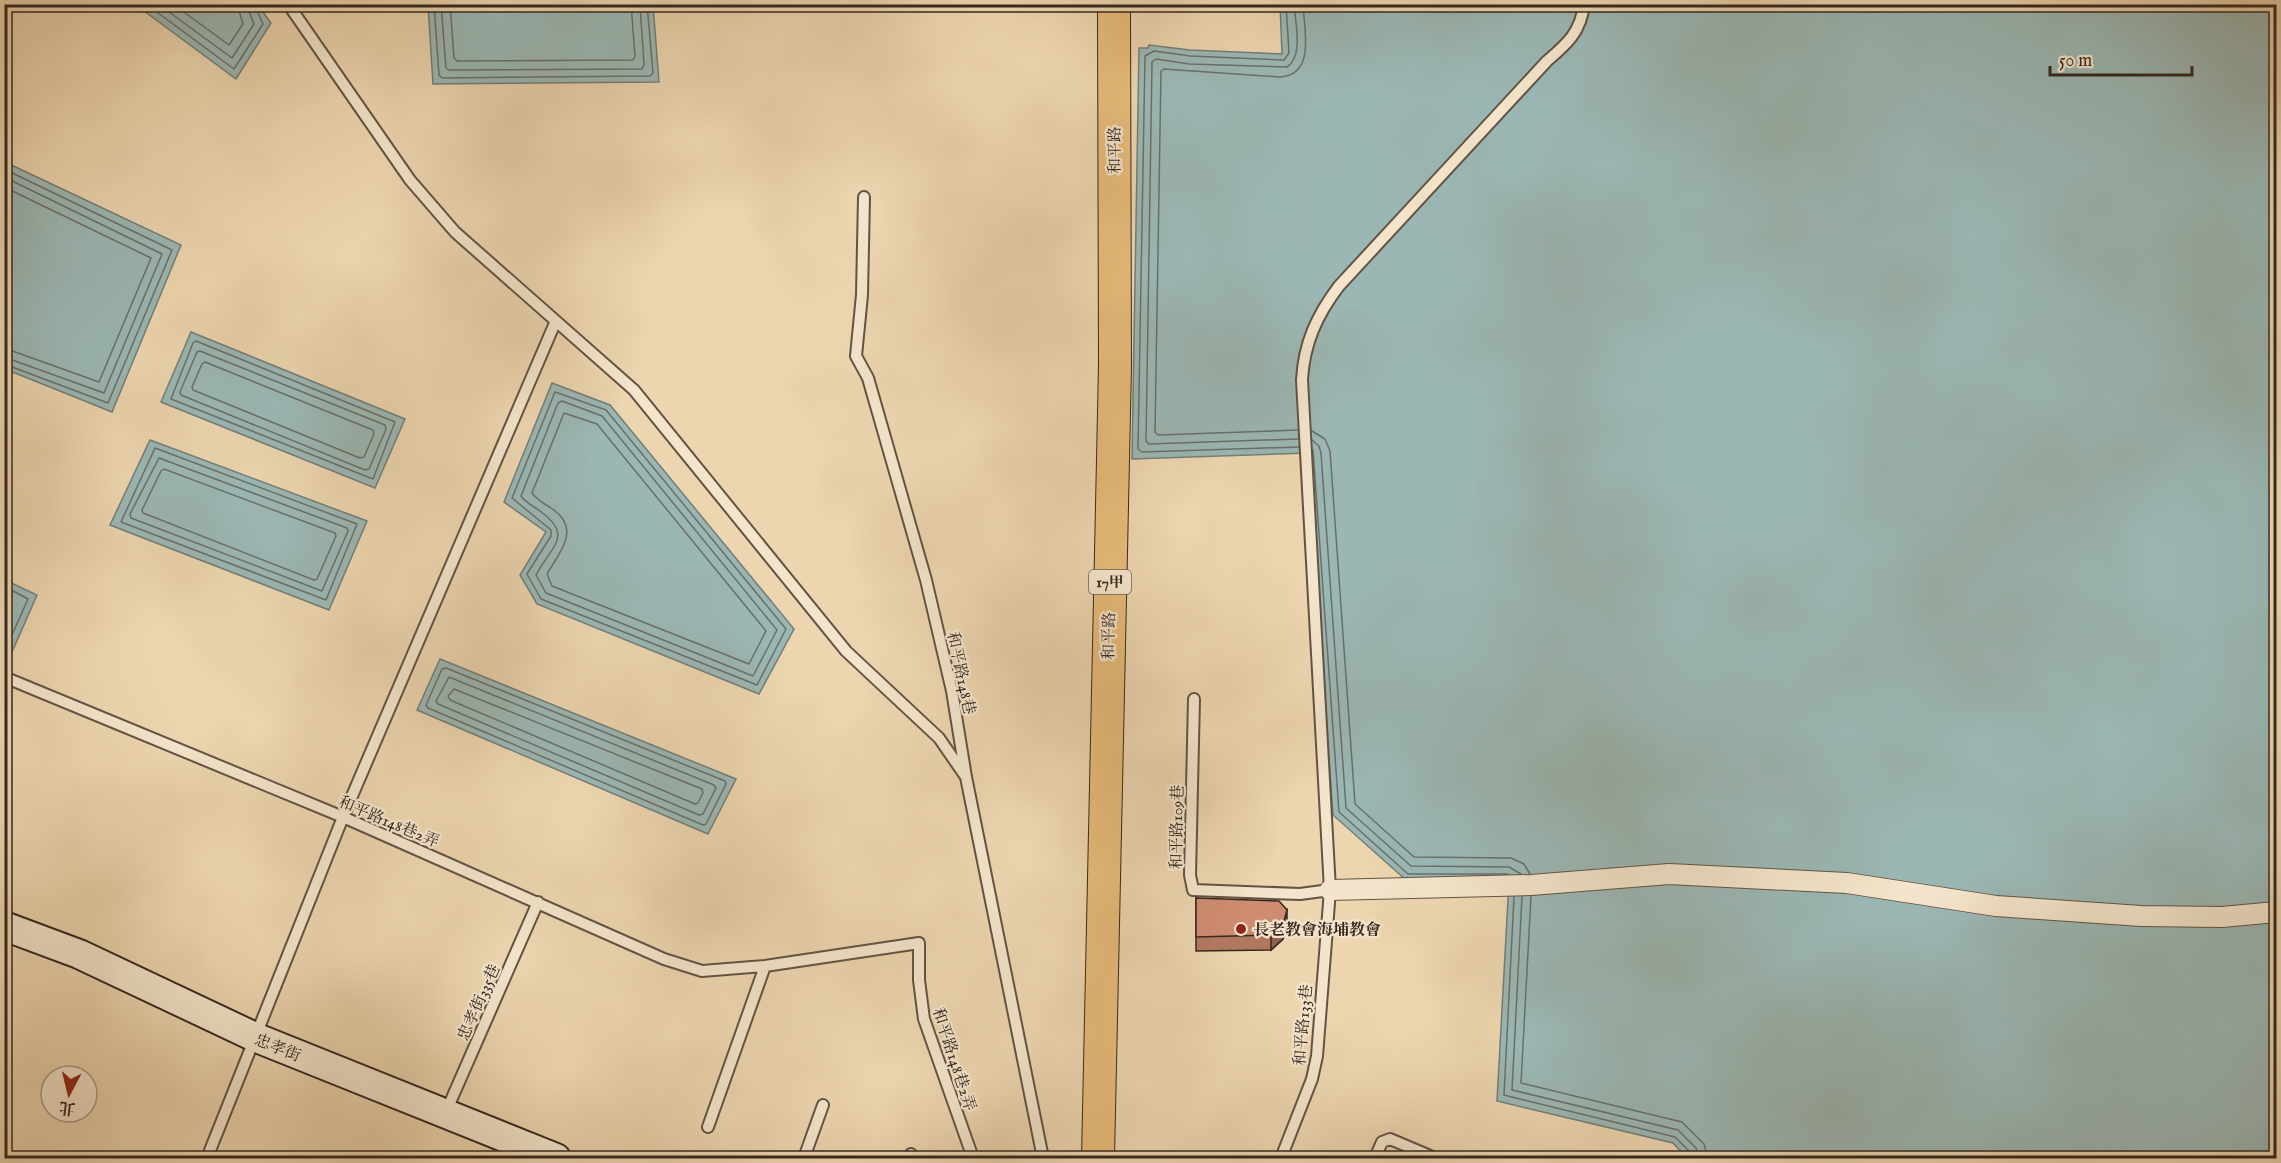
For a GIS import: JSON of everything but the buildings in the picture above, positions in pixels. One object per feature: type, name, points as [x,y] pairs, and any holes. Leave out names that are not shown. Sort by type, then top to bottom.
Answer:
[{"type":"main road","name":"和平路","points":[[1098,1158],[1115,366],[1114,4]]},
{"type":"street","points":[[1330,890],[1531,885],[1669,874],[1847,883],[1996,906],[2141,916],[2222,917],[2277,912]]},
{"type":"street","name":"忠孝街","points":[[4,926],[79,954],[256,1038],[556,1158]]},
{"type":"lane","points":[[288,4],[410,180],[455,232],[555,323],[634,390],[846,651],[939,738],[966,777]]},
{"type":"lane","name":"和平路133巷","points":[[1281,1158],[1312,1079],[1317,1056],[1321,972],[1330,890],[1302,380],[1308,339],[1322,309],[1339,286],[1547,61],[1576,34],[1582,21],[1584,4]]},
{"type":"lane","name":"和平路148巷","points":[[864,197],[862,295],[856,356],[868,378],[926,580],[952,691],[966,777],[1043,1158]]},
{"type":"lane","points":[[207,1158],[343,817],[555,323]]},
{"type":"lane","name":"和平路148巷2弄","points":[[4,677],[343,817],[664,958],[702,971],[765,966],[919,943],[919,980],[924,1019],[973,1158]]},
{"type":"lane","name":"和平路109巷","points":[[1194,699],[1190,875],[1193,890],[1300,894],[1330,890]]},
{"type":"lane","name":"忠孝街335巷","points":[[445,1114],[538,902]]},
{"type":"lane","points":[[708,1127],[765,966]]},
{"type":"lane","points":[[804,1158],[823,1105]]},
{"type":"lane","points":[[1375,1158],[1382,1142],[1390,1139],[1435,1158]]},
{"type":"water","points":[[1280,4],[2276,5],[2276,1158],[1687,1158],[1673,1143],[1497,1101],[1509,881],[1406,880],[1333,815],[1308,453],[1132,459],[1139,48],[1148,48],[1149,45],[1190,50],[1282,54]]},
{"type":"water","points":[[136,5],[258,5],[271,23],[236,79]]},
{"type":"water","points":[[428,5],[653,5],[659,82],[433,84]]},
{"type":"water","points":[[5,162],[181,245],[112,412],[5,369]]},
{"type":"water","points":[[191,332],[405,419],[375,488],[161,402]]},
{"type":"water","points":[[552,383],[610,405],[794,629],[759,694],[537,604],[520,575],[546,532],[504,502]]},
{"type":"water","points":[[150,440],[367,521],[329,610],[110,525]]},
{"type":"water","points":[[5,580],[37,595],[5,668]]},
{"type":"water","points":[[440,659],[736,779],[708,834],[417,710]]},
{"type":"place","name":"長老教會海埔教會","points":[[1241,929]]}]
